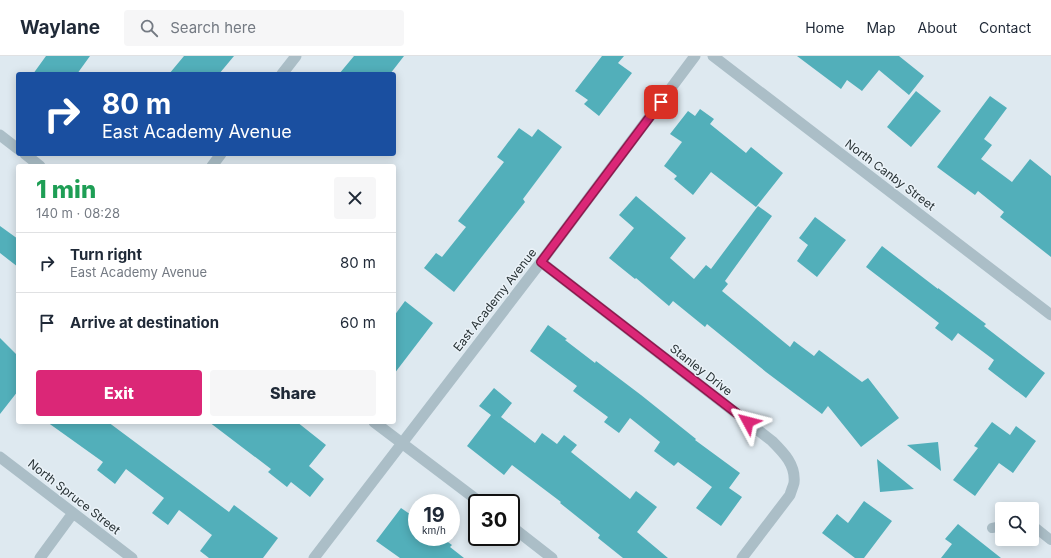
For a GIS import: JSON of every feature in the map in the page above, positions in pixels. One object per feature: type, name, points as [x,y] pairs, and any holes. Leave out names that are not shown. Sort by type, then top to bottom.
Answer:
[{"type":"street","points":[[284,72],[296,56]]},
{"type":"street","name":"East Academy Avenue","points":[[314,558],[541,262],[695,56]]},
{"type":"street","name":"North Canby Street","points":[[713,56],[1051,315]]},
{"type":"street","points":[[0,135],[16,147]]},
{"type":"street","points":[[28,156],[38,164]]},
{"type":"street","name":"Stanley Drive","points":[[541,262],[772,441],[787,456],[794,470],[794,483],[790,495],[742,558]]},
{"type":"street","points":[[377,424],[469,494]]},
{"type":"street","name":"North Spruce Street","points":[[0,457],[132,558]]},
{"type":"street","points":[[40,558],[73,513]]},
{"type":"street","points":[[520,533],[552,558]]},
{"type":"lane","points":[[1039,531],[1051,540]]},
{"type":"building","points":[[46,56],[90,56],[78,72],[34,72]]},
{"type":"building","points":[[184,56],[234,56],[221,72],[171,72]]},
{"type":"building","points":[[354,56],[404,56],[392,72],[341,72]]},
{"type":"building","points":[[602,56],[624,56],[618,63],[632,73],[599,116],[584,104],[588,100],[575,91]]},
{"type":"building","points":[[797,56],[899,56],[924,76],[909,95],[879,70],[862,91],[847,80],[841,89]]},
{"type":"building","points":[[916,91],[941,111],[911,147],[887,127]]},
{"type":"building","points":[[990,96],[1007,108],[984,139],[992,145],[981,159],[1012,182],[1030,159],[1051,176],[1051,257],[1000,217],[1004,212],[978,191],[975,195],[937,167]]},
{"type":"building","points":[[700,109],[714,119],[710,124],[746,153],[751,147],[783,173],[756,207],[711,172],[693,195],[674,179],[677,176],[664,166],[682,142],[670,134],[688,111],[695,116]]},
{"type":"building","points":[[519,128],[532,137],[538,129],[562,147],[523,199],[525,202],[454,292],[424,268],[436,253],[442,257],[466,227],[458,221],[504,162],[497,157]]},
{"type":"building","points":[[636,196],[686,238],[670,258],[694,279],[706,265],[711,269],[758,206],[772,216],[725,281],[728,284],[722,291],[790,347],[794,341],[814,356],[819,350],[862,382],[868,378],[899,418],[861,447],[828,406],[822,414],[766,372],[707,324],[705,327],[673,301],[669,306],[636,278],[635,279],[609,258],[634,228],[619,215]]},
{"type":"building","points":[[815,217],[846,240],[817,277],[797,261],[808,245],[799,238]]},
{"type":"building","points":[[0,226],[16,238],[16,265],[0,253]]},
{"type":"building","points":[[882,246],[986,324],[984,326],[1045,373],[1026,398],[988,369],[994,360],[958,333],[952,341],[935,328],[939,323],[866,267]]},
{"type":"building","points":[[405,301],[433,323],[396,371],[396,313]]},
{"type":"building","points":[[548,325],[567,339],[565,340],[641,395],[696,439],[695,440],[740,473],[729,488],[742,497],[721,526],[696,508],[712,487],[678,462],[674,466],[654,451],[660,442],[630,418],[619,433],[604,422],[608,417],[573,391],[577,386],[530,351]]},
{"type":"building","points":[[0,338],[16,354],[16,394],[0,414]]},
{"type":"building","points":[[494,388],[512,403],[501,417],[535,443],[542,433],[557,444],[564,435],[577,445],[571,452],[630,499],[636,491],[657,507],[637,532],[668,558],[623,558],[598,538],[600,535],[560,503],[561,502],[512,465],[504,475],[467,446],[491,415],[479,406]]},
{"type":"building","points":[[992,422],[1010,435],[1016,426],[1036,441],[1013,473],[999,463],[975,496],[953,480],[978,448],[974,446]]},
{"type":"building","points":[[50,424],[111,424],[229,512],[234,505],[278,538],[263,558],[209,558],[200,551],[212,535],[179,510],[168,525],[152,513],[164,498],[126,469],[115,484],[97,470],[103,462]]},
{"type":"building","points":[[212,424],[300,424],[326,445],[309,466],[324,479],[310,497],[291,482],[287,487],[268,472],[271,469]]},
{"type":"building","points":[[938,442],[941,471],[907,445]]},
{"type":"building","points":[[877,459],[914,489],[880,492]]},
{"type":"building","points":[[864,501],[892,521],[864,558],[855,558],[822,533],[837,514],[848,523]]},
{"type":"building","points":[[401,508],[408,513],[408,546],[451,546],[450,547],[464,558],[400,558],[376,541]]},
{"type":"building","points":[[958,524],[1001,558],[941,558],[952,544],[945,539]]},
{"type":"route","points":[[661,102],[541,262],[748,422]]}]
